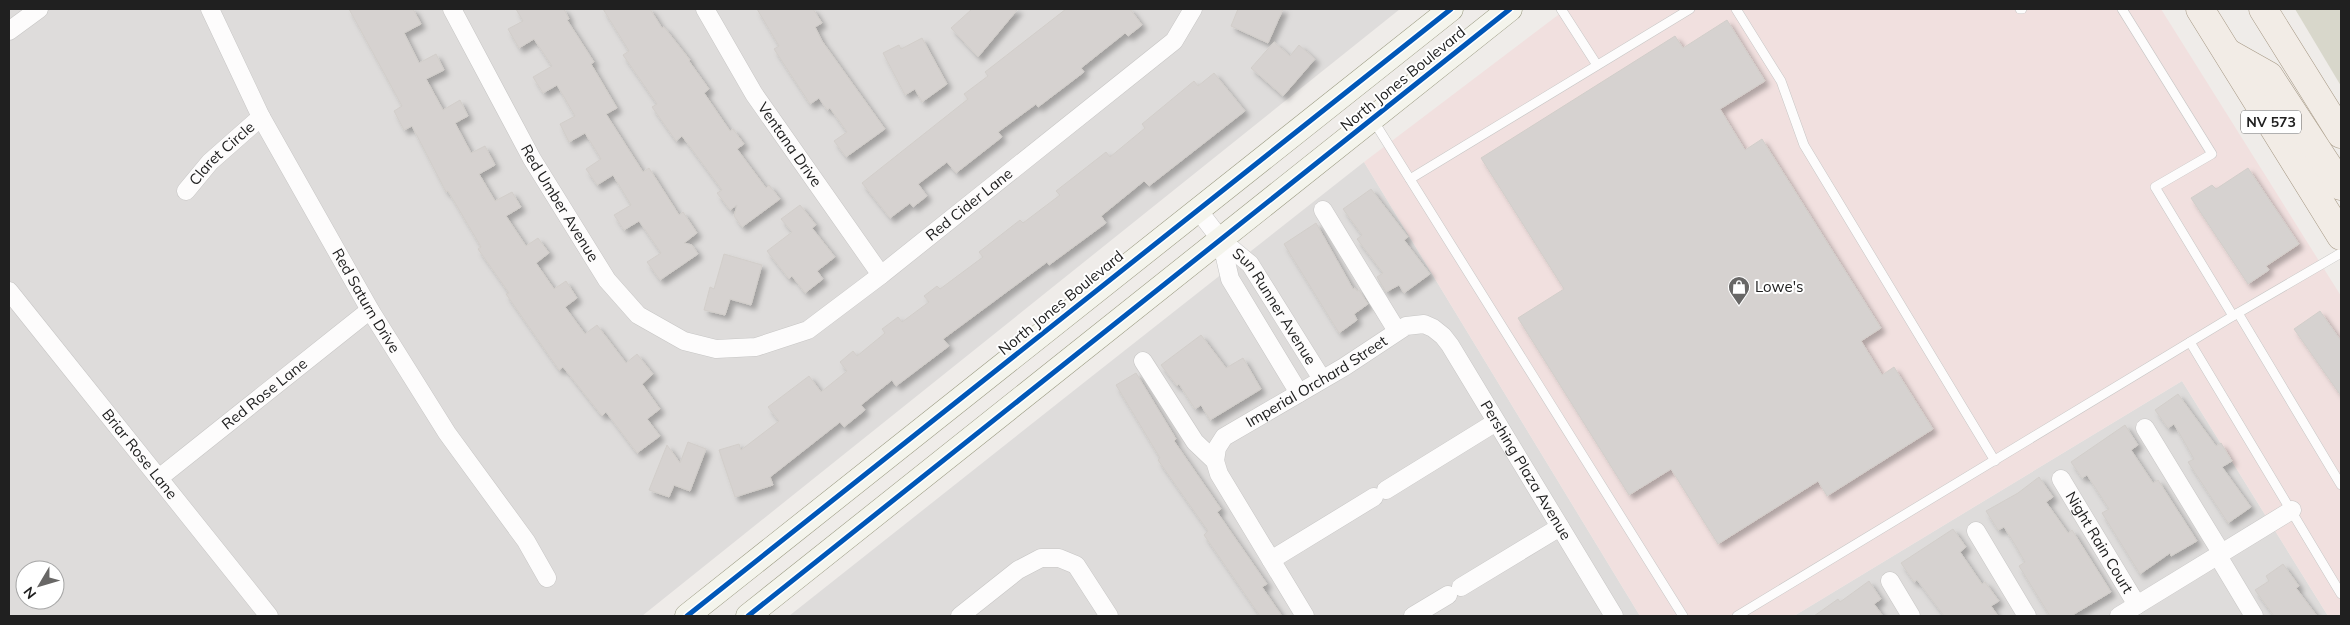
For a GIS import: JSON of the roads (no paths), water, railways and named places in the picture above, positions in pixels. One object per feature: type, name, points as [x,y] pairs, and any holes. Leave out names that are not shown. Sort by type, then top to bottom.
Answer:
[{"type":"main road","name":"North Jones Boulevard","points":[[687,616],[1451,9]]},
{"type":"main road","name":"North Jones Boulevard","points":[[748,616],[1510,9]]},
{"type":"main road","name":"NV 573","points":[[2200,9],[2341,236]]},
{"type":"main road","name":"NV 573","points":[[2263,9],[2341,134]]},
{"type":"main road","points":[[2227,52],[2269,76],[2341,186]]},
{"type":"street","points":[[9,31],[39,9]]},
{"type":"street","name":"Red Saturn Drive","points":[[210,9],[261,117],[370,310],[446,433],[526,541],[547,578]]},
{"type":"street","name":"Red Umber Avenue","points":[[452,9],[532,159],[607,280],[638,315],[684,341],[716,349]]},
{"type":"street","name":"Ventana Drive","points":[[705,9],[754,94],[881,275]]},
{"type":"street","name":"Red Cider Lane","points":[[716,349],[756,348],[808,330],[881,275],[1174,41],[1194,9]]},
{"type":"street","name":"Claret Circle","points":[[186,191],[210,162],[261,117]]},
{"type":"street","name":"Sun Runner Avenue","points":[[1198,210],[1220,240],[1250,264],[1322,379]]},
{"type":"street","points":[[1323,210],[1397,331]]},
{"type":"street","name":"Sun Runner Avenue","points":[[1220,240],[1230,279],[1299,393]]},
{"type":"street","name":"Briar Rose Lane","points":[[9,291],[269,616]]},
{"type":"street","name":"Red Rose Lane","points":[[159,478],[370,310]]},
{"type":"street","name":"Imperial Orchard Street","points":[[1215,461],[1217,448],[1224,437],[1322,379],[1397,331],[1414,324],[1424,324],[1433,328]]},
{"type":"street","name":"Pershing Plaza Avenue","points":[[1433,328],[1450,345],[1614,616]]},
{"type":"street","points":[[1143,361],[1195,442],[1215,461],[1219,474],[1305,616]]},
{"type":"street","points":[[1271,560],[1496,422]]},
{"type":"street","points":[[2145,428],[2254,616]]},
{"type":"street","name":"Night Rain Court","points":[[2061,479],[2137,605]]},
{"type":"street","points":[[2120,616],[2292,510]]},
{"type":"street","points":[[1413,616],[1560,527]]},
{"type":"street","points":[[1976,531],[2028,616]]},
{"type":"street","points":[[960,616],[1018,570],[1041,558],[1059,558],[1076,565],[1108,616]]},
{"type":"street","points":[[1890,582],[1911,616]]},
{"type":"lane","points":[[1561,9],[1597,65]]},
{"type":"lane","points":[[1410,179],[1690,9]]},
{"type":"lane","points":[[1736,9],[1780,81],[1804,145],[1995,461]]},
{"type":"lane","points":[[2124,9],[2212,154],[2156,187],[2235,315],[2337,470],[2341,485]]},
{"type":"lane","points":[[1372,120],[1683,616]]},
{"type":"lane","points":[[1737,616],[2341,253]]},
{"type":"lane","points":[[2190,342],[2341,594]]},
{"type":"place","name":"Lowe's","points":[[1739,306]]}]
